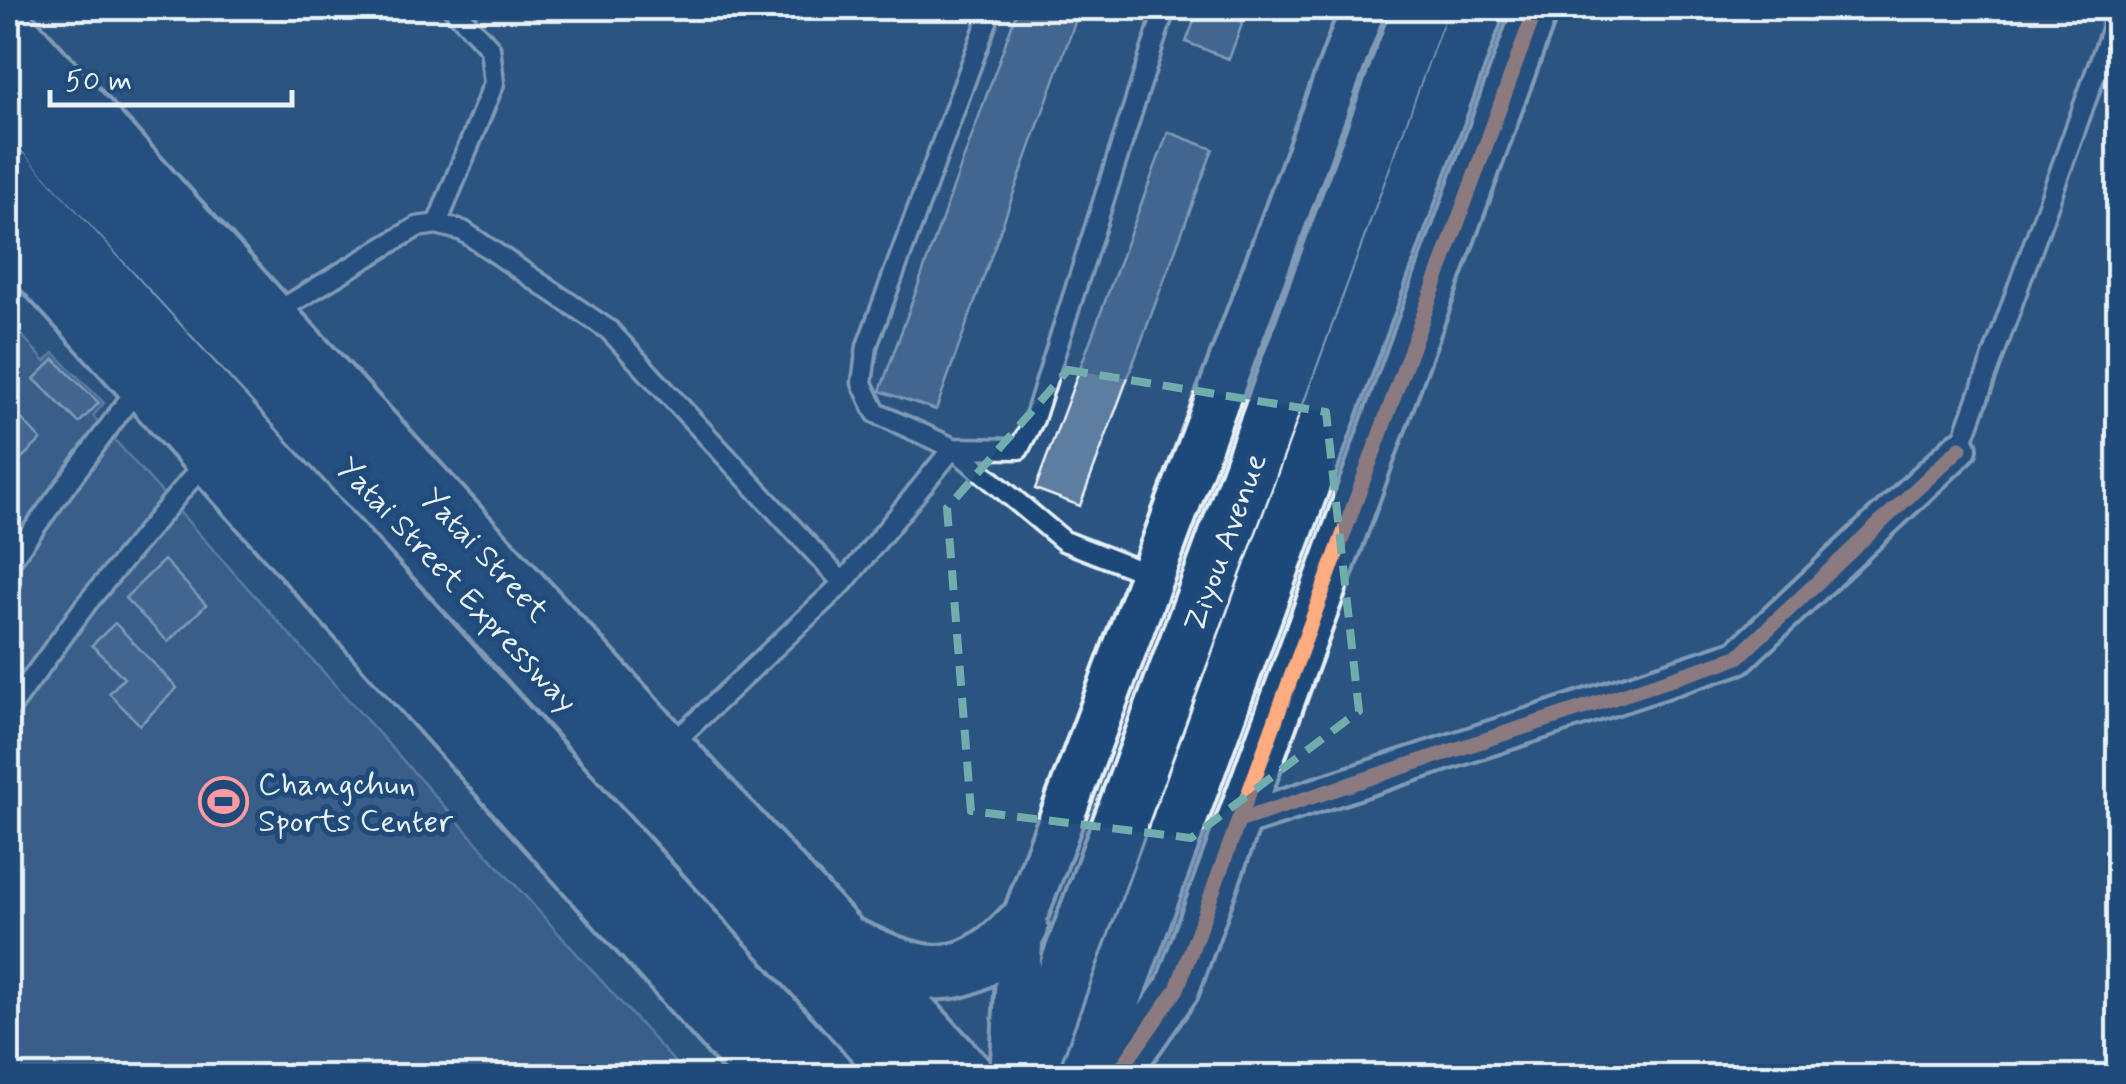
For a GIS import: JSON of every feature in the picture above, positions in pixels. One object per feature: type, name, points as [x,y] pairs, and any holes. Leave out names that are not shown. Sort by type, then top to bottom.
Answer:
[{"type":"highway","name":"Yatai Street Expressway","points":[[8,95],[905,1076]]},
{"type":"highway","name":"Yatai Street Expressway","points":[[8,177],[826,1076]]},
{"type":"main road","name":"Ziyou Avenue","points":[[1026,1076],[1420,8]]},
{"type":"main road","name":"Ziyou Avenue","points":[[1086,1076],[1477,8]]},
{"type":"main road","name":"Yatai Street","points":[[8,29],[967,1076]]},
{"type":"main road","points":[[8,235],[765,1076]]},
{"type":"main road","points":[[842,942],[898,966],[929,973],[976,963],[994,953],[1021,927]]},
{"type":"street","points":[[1012,1076],[1021,927],[1364,8]]},
{"type":"street","points":[[1116,1076],[1176,989],[1536,8]]},
{"type":"street","points":[[1238,821],[1738,657],[1960,448]]},
{"type":"lane","points":[[437,224],[494,83],[490,48],[453,8]]},
{"type":"lane","points":[[992,8],[867,346],[862,383],[876,412],[952,448],[1064,541],[1150,575]]},
{"type":"lane","points":[[952,448],[1018,450],[1034,419],[1164,8]]},
{"type":"lane","points":[[1960,448],[2118,17]]},
{"type":"lane","points":[[269,317],[418,228],[437,224],[463,232],[609,330],[843,583]]},
{"type":"lane","points":[[8,564],[142,382]]},
{"type":"lane","points":[[666,750],[843,583],[952,448]]},
{"type":"lane","points":[[8,712],[87,603],[210,457]]},
{"type":"highlighted area","points":[[1068,370],[1326,412],[1359,711],[1191,838],[971,811],[947,508]]},
{"type":"shaded area","name":"Changchun Sports Center","points":[[8,319],[45,362],[54,353],[104,403],[93,416],[687,1076],[8,1076]]},
{"type":"building","points":[[1018,8],[1080,8],[936,410],[880,391]]},
{"type":"building","points":[[1199,8],[1248,8],[1229,59],[1186,42]]},
{"type":"building","points":[[1168,132],[1213,149],[1080,506],[1035,489]]},
{"type":"building","points":[[54,359],[99,403],[79,423],[34,379]]},
{"type":"building","points":[[16,413],[41,440],[8,471],[8,421]]},
{"type":"building","points":[[164,560],[206,605],[168,642],[125,598]]},
{"type":"building","points":[[115,623],[177,688],[140,725],[109,693],[124,678],[92,645]]},
{"type":"cycle path","points":[[1116,1076],[1177,989],[1536,8]]},
{"type":"cycle path","points":[[1238,821],[1738,657],[1960,448]]},
{"type":"place","name":"Changchun Sports Center","points":[[223,801]]}]
